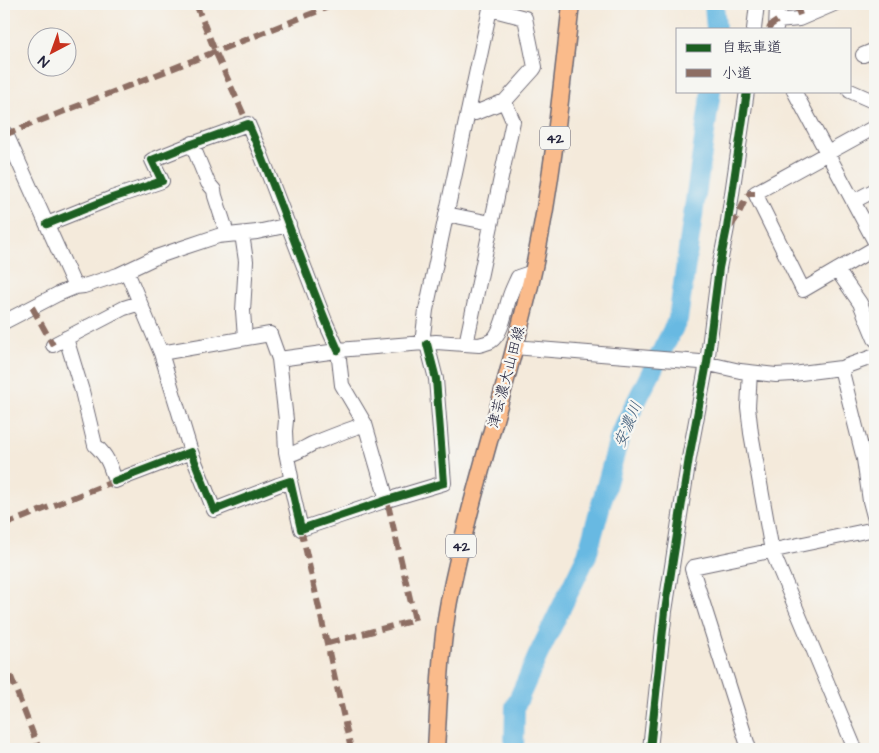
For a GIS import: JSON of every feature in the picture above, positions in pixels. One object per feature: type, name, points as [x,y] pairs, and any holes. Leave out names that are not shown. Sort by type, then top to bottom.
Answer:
[{"type":"main road","name":"津芸濃大山田線","points":[[436,749],[445,624],[458,559],[519,347],[544,216],[571,4]]},
{"type":"street","points":[[754,28],[757,4]]},
{"type":"street","points":[[777,4],[777,25],[801,24],[834,4]]},
{"type":"street","points":[[161,353],[270,334],[279,359],[290,481],[300,529],[444,483],[436,379],[423,335],[426,310],[490,7],[525,18],[535,64],[533,70],[505,101],[475,113],[468,112]]},
{"type":"street","points":[[650,749],[665,611],[703,363],[727,228],[746,92]]},
{"type":"street","points":[[795,92],[875,242]]},
{"type":"street","points":[[852,92],[875,102]]},
{"type":"street","points":[[466,344],[513,121],[505,101]]},
{"type":"street","points":[[47,224],[112,198],[162,181],[152,160],[248,124],[338,350],[342,385],[365,424],[387,500]]},
{"type":"street","points":[[875,127],[755,193],[803,290],[875,248]]},
{"type":"street","points":[[6,134],[75,287]]},
{"type":"street","points":[[194,143],[194,149],[208,182],[214,190],[225,228],[224,235]]},
{"type":"street","points":[[854,202],[875,190]]},
{"type":"street","points":[[446,214],[491,223]]},
{"type":"street","points":[[4,322],[58,294],[75,287],[118,276],[156,257],[218,236],[242,234],[289,225]]},
{"type":"street","points":[[242,234],[246,261],[243,311],[245,338]]},
{"type":"street","points":[[838,270],[860,303],[875,339]]},
{"type":"street","points":[[126,272],[161,353],[191,452],[214,510],[290,481]]},
{"type":"street","points":[[279,359],[338,350],[436,342],[479,345],[492,340],[498,334],[509,298],[518,277],[533,272]]},
{"type":"street","points":[[140,303],[124,308],[60,341],[82,390],[95,445],[109,461],[116,481],[191,452]]},
{"type":"street","points":[[519,347],[703,363],[776,375],[841,368],[875,356]]},
{"type":"street","points":[[841,368],[864,459],[870,501],[875,520]]},
{"type":"street","points":[[750,372],[748,407],[751,434],[772,550],[855,749]]},
{"type":"street","points":[[287,455],[294,454],[299,450],[365,424]]},
{"type":"street","points":[[749,749],[692,569],[693,567],[875,529]]},
{"type":"waterway","name":"安濃川","points":[[714,4],[716,28]]},
{"type":"waterway","name":"安濃川","points":[[514,749],[515,707],[587,555],[621,432],[678,319],[711,92]]},
{"type":"marked path","points":[[196,4],[248,124]]},
{"type":"marked path","points":[[4,135],[336,4]]},
{"type":"marked path","points":[[796,4],[801,18]]},
{"type":"marked path","points":[[770,28],[777,21]]},
{"type":"marked path","points":[[730,227],[747,196],[750,193],[755,193]]},
{"type":"marked path","points":[[32,307],[53,345]]},
{"type":"marked path","points":[[4,525],[115,481]]},
{"type":"marked path","points":[[328,643],[415,620],[387,500]]},
{"type":"marked path","points":[[301,529],[351,749]]},
{"type":"marked path","points":[[4,659],[39,749]]},
{"type":"cycle path","points":[[650,749],[665,611],[689,458],[707,363],[719,268],[727,228],[747,92]]},
{"type":"cycle path","points":[[47,224],[112,198],[162,181],[152,160],[248,124],[338,350]]},
{"type":"cycle path","points":[[115,481],[191,452],[214,510],[290,481],[301,529],[444,483],[436,379],[427,344]]}]
